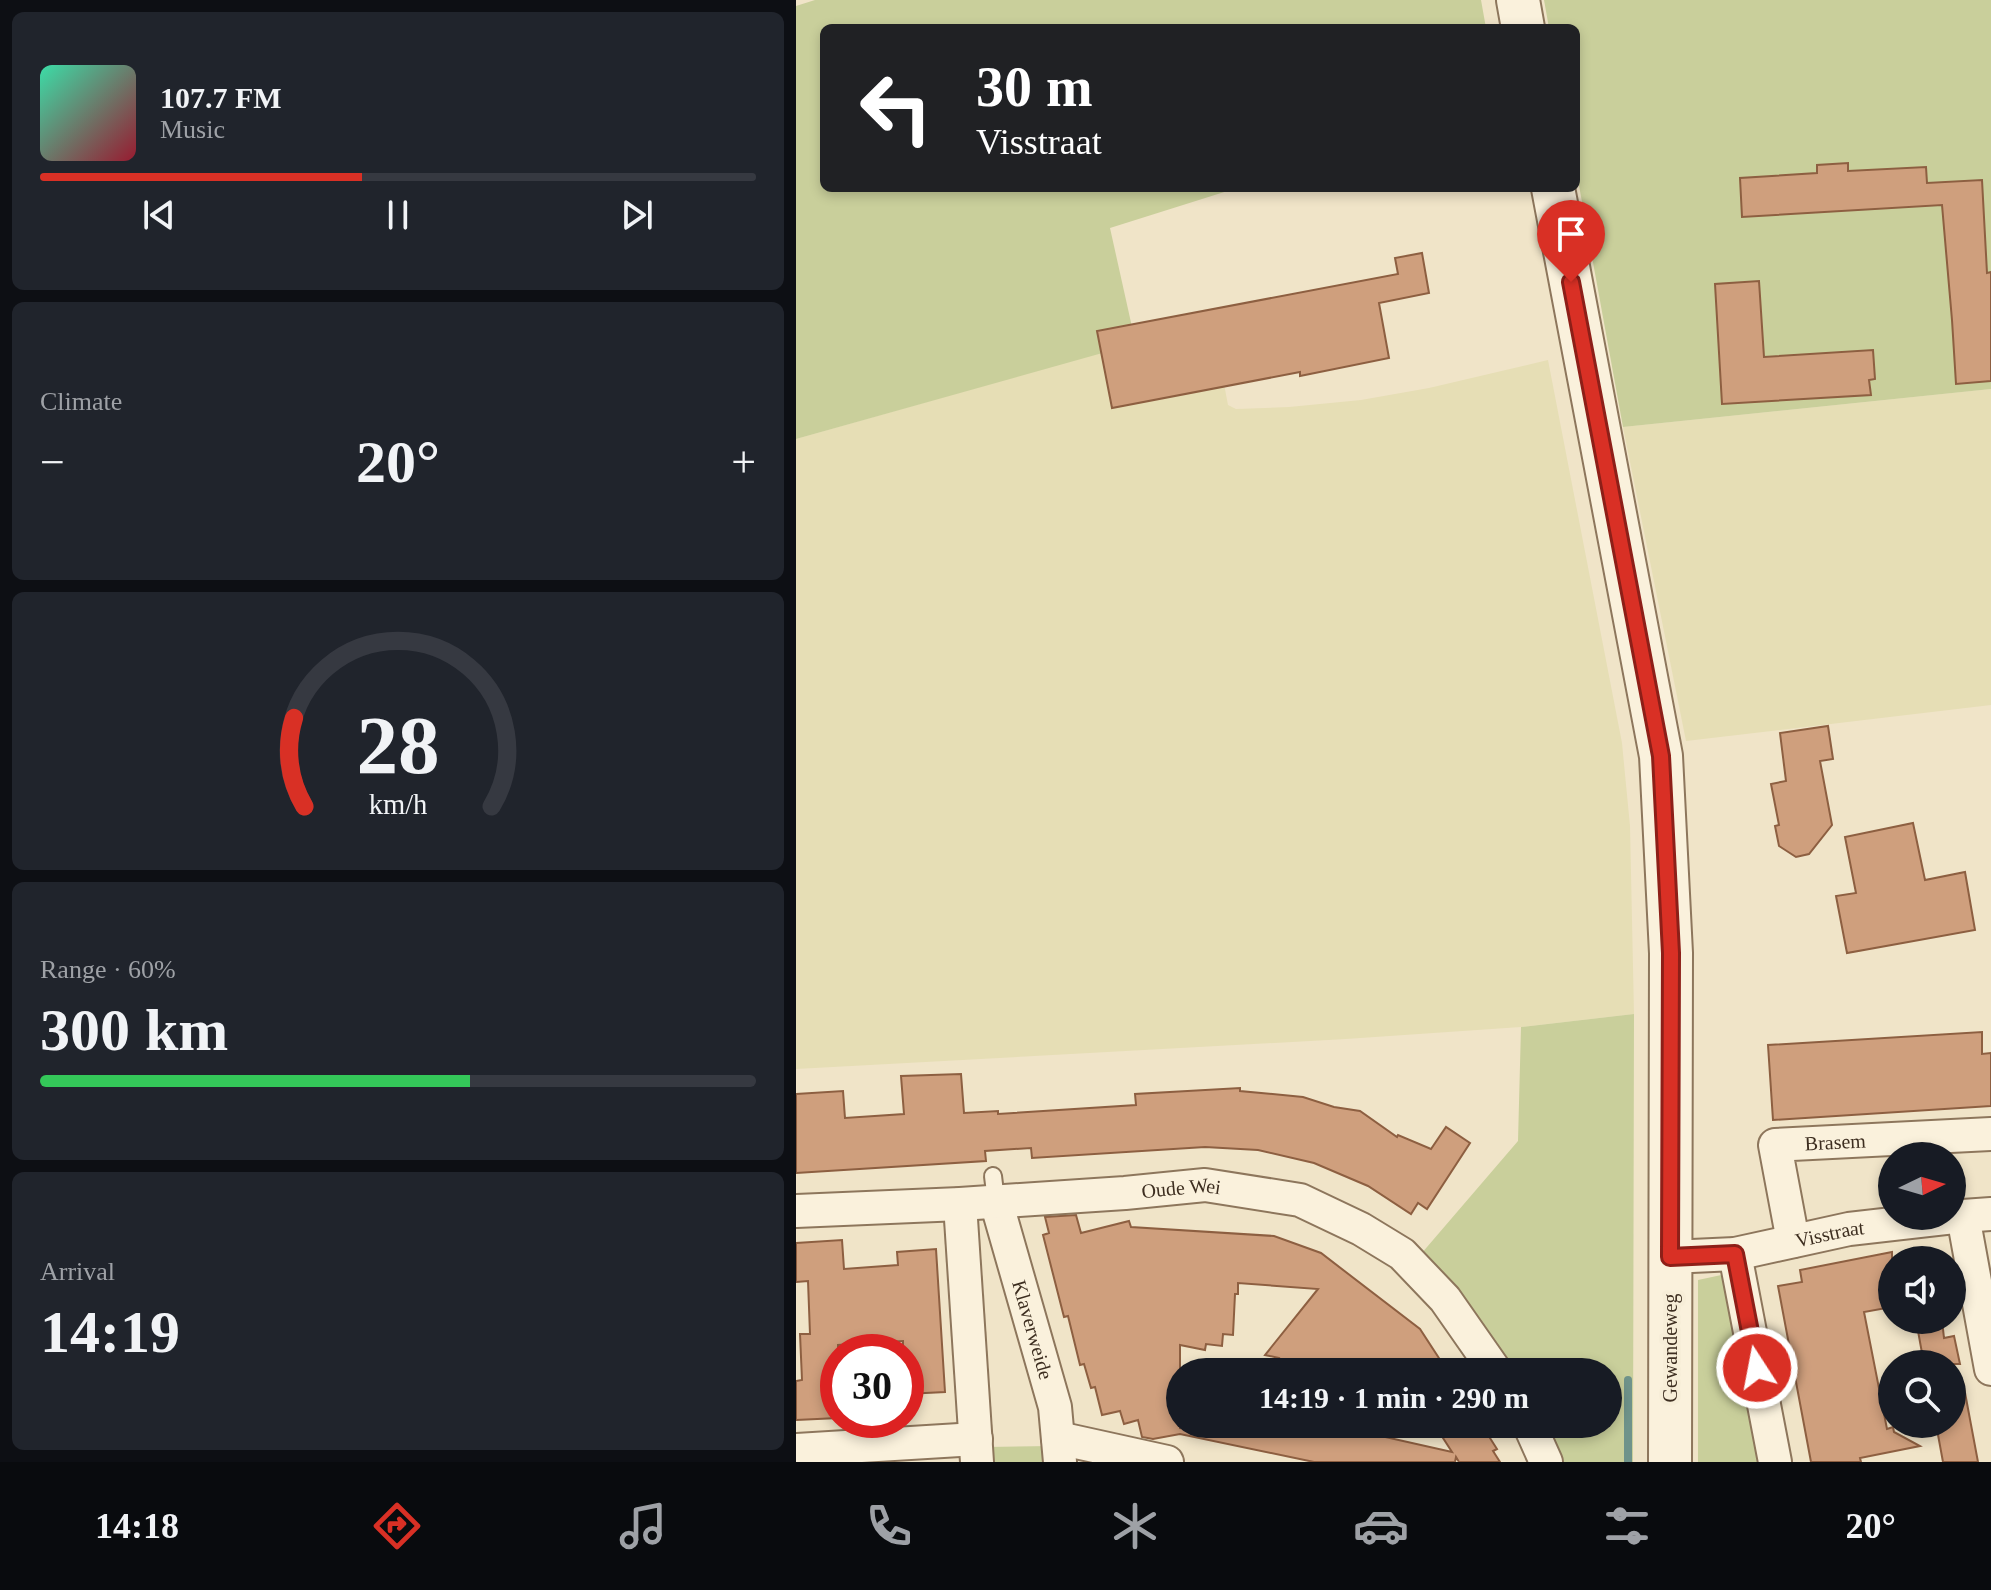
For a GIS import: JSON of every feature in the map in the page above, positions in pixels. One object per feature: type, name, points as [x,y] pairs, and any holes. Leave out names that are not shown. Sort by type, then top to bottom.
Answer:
[{"type":"street","points":[[1518,0],[1522,24]]},
{"type":"street","name":"Gewandeweg","points":[[1554,192],[1661,756],[1671,953],[1670,1462]]},
{"type":"street","name":"Brasem","points":[[1793,1241],[1775,1145],[1991,1134]]},
{"type":"street","name":"Oude Wei","points":[[796,1211],[960,1204],[994,1189],[1125,1193],[1205,1185],[1300,1200],[1361,1229],[1402,1254],[1445,1299],[1486,1358]]},
{"type":"street","name":"Klaverweide","points":[[994,1189],[1055,1407],[1059,1450]]},
{"type":"street","points":[[796,1450],[976,1451],[960,1204]]},
{"type":"street","points":[[1977,1215],[1991,1369]]},
{"type":"street","name":"Visstraat","points":[[1670,1257],[1735,1254],[1849,1229],[1977,1215]]},
{"type":"street","points":[[1735,1254],[1775,1462]]},
{"type":"street","points":[[1535,1438],[1546,1462]]},
{"type":"street","points":[[1059,1450],[1167,1462]]},
{"type":"shaded area","points":[[1212,321],[1228,405],[1236,409],[1361,400],[1429,388],[1548,360],[1622,743],[1630,826],[1634,1014],[1521,1027],[1346,1039],[796,1069],[796,439]]},
{"type":"shaded area","points":[[1991,389],[1991,705],[1686,741],[1623,427]]},
{"type":"green space","points":[[815,0],[1481,0],[1485,24],[820,24],[820,192],[1224,192],[1110,228],[1138,343],[796,439],[796,6]]},
{"type":"green space","points":[[1544,0],[1991,0],[1991,389],[1623,427],[1580,191],[1580,24],[1548,24]]},
{"type":"green space","points":[[1634,1014],[1633,1462],[1563,1462],[1551,1438],[1622,1438],[1622,1358],[1504,1358],[1421,1254],[1518,1141],[1521,1027]]},
{"type":"green space","points":[[1726,1274],[1762,1462],[1698,1462],[1698,1280]]},
{"type":"green space","points":[[1052,1446],[1053,1462],[987,1462],[987,1447]]},
{"type":"building","points":[[1848,163],[1848,171],[1926,167],[1927,183],[1982,180],[1987,273],[1991,272],[1991,381],[1956,384],[1942,205],[1742,217],[1740,178],[1817,173],[1817,165]]},
{"type":"building","points":[[1422,253],[1429,293],[1379,303],[1389,358],[1112,408],[1097,331],[1398,274],[1395,258]]},
{"type":"building","points":[[1759,281],[1764,357],[1873,350],[1875,379],[1869,380],[1871,395],[1722,404],[1715,284]]},
{"type":"building","points":[[1828,726],[1833,759],[1820,761],[1832,825],[1809,854],[1796,857],[1779,846],[1775,826],[1779,825],[1771,784],[1786,781],[1780,733]]},
{"type":"building","points":[[1913,823],[1925,880],[1965,872],[1975,930],[1847,953],[1836,896],[1856,893],[1845,837]]},
{"type":"building","points":[[1982,1032],[1982,1054],[1991,1053],[1991,1106],[1773,1120],[1768,1045]]},
{"type":"building","points":[[961,1074],[964,1113],[998,1111],[998,1114],[1136,1105],[1135,1094],[1240,1088],[1240,1091],[1303,1097],[1360,1111],[1397,1137],[1431,1149],[1446,1127],[1470,1143],[1427,1209],[1418,1203],[1411,1214],[1368,1186],[1314,1163],[1258,1150],[1205,1147],[1032,1158],[1031,1148],[985,1151],[986,1161],[796,1173],[796,1094],[843,1091],[845,1118],[904,1114],[901,1076]]},
{"type":"building","points":[[1076,1215],[1081,1233],[1129,1221],[1131,1227],[1274,1236],[1321,1253],[1420,1329],[1439,1358],[1279,1358],[1265,1355],[1318,1289],[1238,1283],[1233,1335],[1223,1334],[1222,1346],[1206,1344],[1205,1350],[1180,1345],[1180,1358],[1166,1358],[1166,1437],[1142,1437],[1138,1420],[1124,1424],[1120,1411],[1102,1415],[1095,1387],[1091,1388],[1084,1364],[1080,1365],[1068,1316],[1064,1317],[1043,1235],[1049,1233],[1045,1217]]},
{"type":"building","points":[[842,1240],[844,1269],[898,1265],[897,1252],[936,1249],[945,1392],[924,1393],[924,1334],[820,1334],[820,1419],[796,1420],[796,1381],[802,1380],[800,1334],[810,1334],[808,1281],[796,1282],[796,1243]]},
{"type":"building","points":[[1878,1255],[1878,1310],[1864,1312],[1878,1383],[1878,1438],[1905,1438],[1920,1446],[1860,1458],[1861,1462],[1811,1462],[1778,1286],[1802,1282],[1800,1270]]},
{"type":"building","points":[[1919,1334],[1944,1334],[1944,1338],[1954,1336],[1957,1350],[1921,1350]]},
{"type":"building","points":[[1966,1398],[1978,1462],[1943,1462],[1939,1438],[1966,1438]]},
{"type":"building","points":[[1199,1438],[1390,1438],[1452,1452],[1443,1438],[1490,1438],[1500,1462],[1459,1462],[1456,1457],[1455,1462],[1314,1462]]},
{"type":"waterway","points":[[1628,1380],[1628,1462]]},
{"type":"route","points":[[1571,282],[1661,756],[1671,953],[1670,1257],[1735,1254],[1757,1368]]}]
